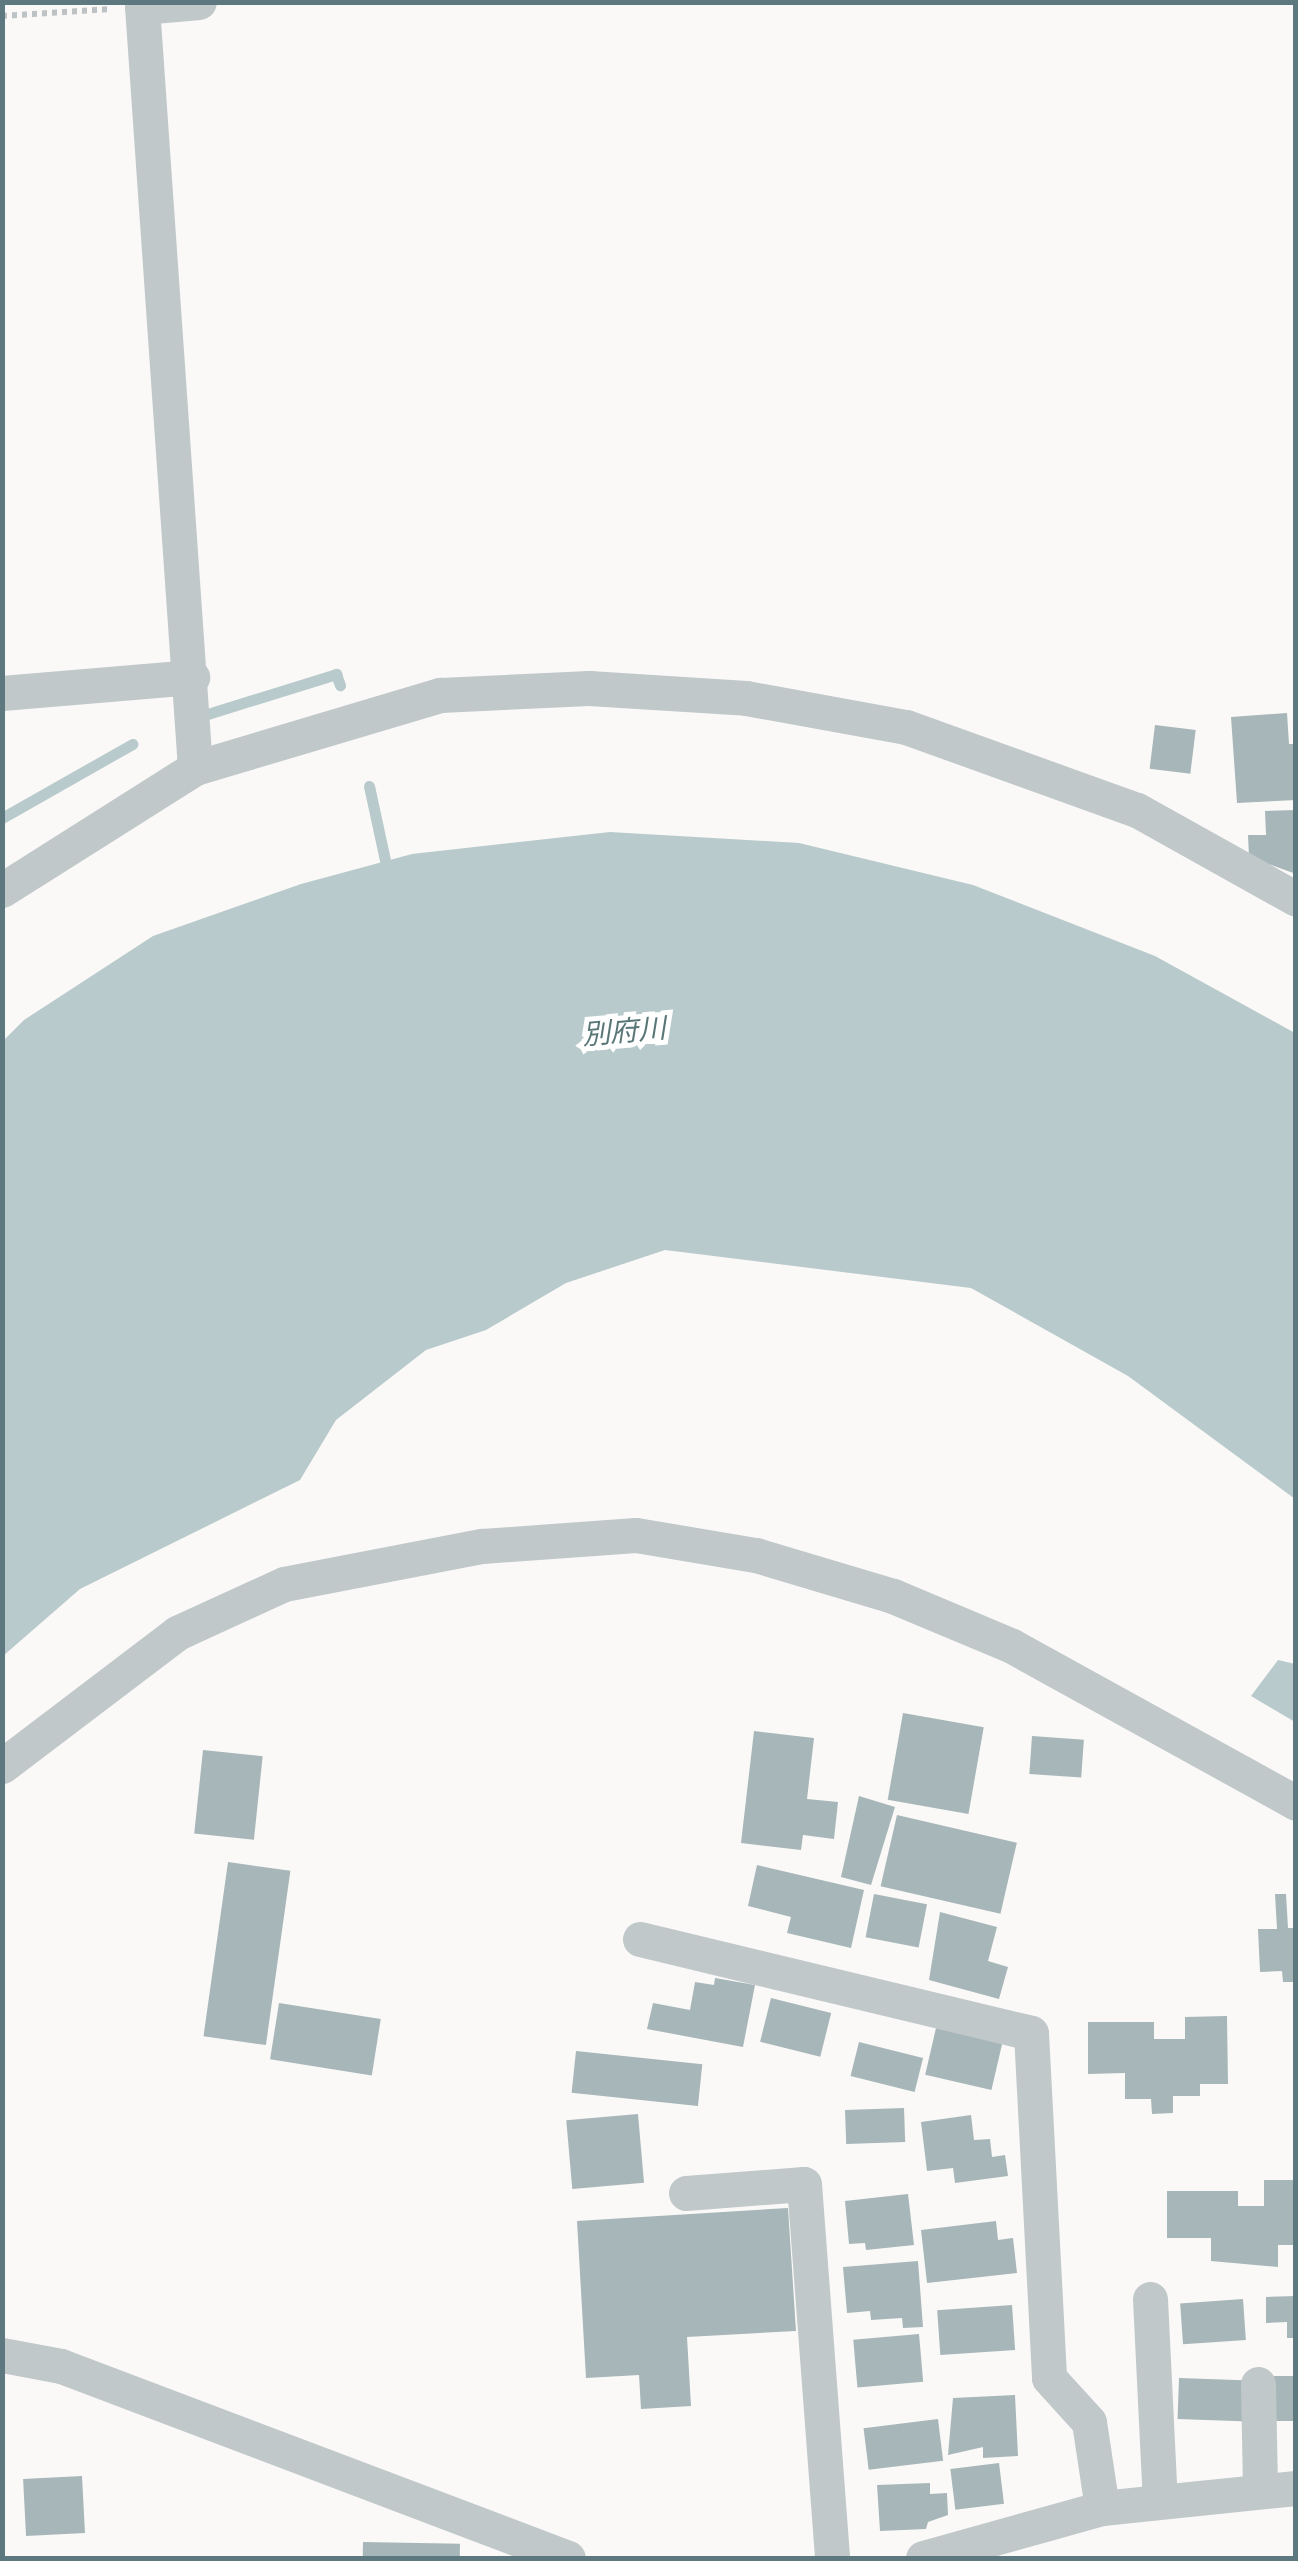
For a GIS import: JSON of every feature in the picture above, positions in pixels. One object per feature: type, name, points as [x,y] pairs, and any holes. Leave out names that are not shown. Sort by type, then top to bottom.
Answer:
[{"type":"street","points":[[195,768],[192,677],[142,7],[199,2]]},
{"type":"street","points":[[2,693],[192,677]]},
{"type":"street","points":[[2,890],[195,768],[440,695],[589,688],[746,698],[906,726],[1119,804],[1296,899]]},
{"type":"street","points":[[2,1766],[177,1633],[284,1584],[482,1546],[636,1535],[756,1555],[893,1596],[1012,1646],[1296,1803]]},
{"type":"street","points":[[640,1939],[1031,2033],[1049,2378],[1089,2422],[1102,2508]]},
{"type":"street","points":[[686,2193],[804,2184],[832,2558]]},
{"type":"street","points":[[1150,2299],[1160,2501]]},
{"type":"street","points":[[2,2355],[78,2372],[568,2558]]},
{"type":"street","points":[[1258,2384],[1260,2489]]},
{"type":"street","points":[[923,2558],[1102,2508],[1296,2488]]},
{"type":"path","points":[[2,16],[142,7]]},
{"type":"water","name":"別府川","points":[[610,832],[799,843],[973,885],[1155,956],[1295,1033],[1295,1499],[1128,1376],[971,1288],[665,1250],[566,1283],[486,1330],[426,1350],[336,1420],[300,1480],[80,1589],[3,1656],[3,1041],[24,1020],[153,936],[301,884],[412,854]]},
{"type":"water","points":[[1278,1660],[1295,1664],[1295,1722],[1251,1696]]},
{"type":"building","points":[[1287,713],[1289,744],[1296,744],[1296,800],[1237,803],[1231,717]]},
{"type":"building","points":[[1155,725],[1196,730],[1190,774],[1150,769]]},
{"type":"building","points":[[1296,810],[1296,874],[1249,857],[1248,835],[1266,835],[1265,811]]},
{"type":"building","points":[[903,1713],[984,1727],[968,1814],[888,1800]]},
{"type":"building","points":[[754,1731],[814,1738],[807,1799],[838,1802],[834,1839],[803,1835],[801,1850],[741,1843]]},
{"type":"building","points":[[1032,1736],[1084,1740],[1081,1778],[1029,1774]]},
{"type":"building","points":[[203,1750],[263,1756],[254,1840],[194,1834]]},
{"type":"building","points":[[859,1796],[895,1807],[871,1885],[841,1877]]},
{"type":"building","points":[[897,1815],[1017,1843],[1000,1914],[881,1886]]},
{"type":"building","points":[[228,1862],[290,1871],[266,2045],[204,2036]]},
{"type":"building","points":[[757,1865],[864,1890],[851,1948],[787,1933],[791,1917],[748,1906]]},
{"type":"building","points":[[874,1894],[927,1904],[919,1947],[866,1937]]},
{"type":"building","points":[[1275,1894],[1286,1894],[1288,1928],[1296,1928],[1296,1982],[1283,1982],[1282,1971],[1260,1972],[1258,1929],[1277,1929]]},
{"type":"building","points":[[940,1912],[997,1927],[988,1961],[1008,1967],[999,1999],[929,1980]]},
{"type":"building","points":[[715,1978],[755,1985],[743,2047],[647,2029],[653,2003],[690,2010],[695,1982],[714,1985]]},
{"type":"building","points":[[771,1998],[831,2013],[820,2057],[760,2042]]},
{"type":"building","points":[[279,2003],[381,2019],[372,2075],[270,2059]]},
{"type":"building","points":[[1227,2016],[1228,2084],[1200,2084],[1200,2096],[1173,2096],[1173,2113],[1152,2114],[1151,2099],[1125,2099],[1125,2073],[1088,2074],[1088,2022],[1154,2022],[1154,2039],[1185,2039],[1185,2017]]},
{"type":"building","points":[[936,2028],[1002,2043],[991,2090],[925,2075]]},
{"type":"building","points":[[859,2042],[923,2058],[915,2092],[851,2076]]},
{"type":"building","points":[[576,2051],[702,2064],[698,2106],[572,2093]]},
{"type":"building","points":[[904,2108],[905,2142],[846,2144],[845,2110]]},
{"type":"building","points":[[638,2114],[644,2183],[572,2189],[566,2120]]},
{"type":"building","points":[[971,2115],[974,2140],[990,2139],[992,2157],[1005,2155],[1008,2176],[955,2183],[953,2168],[927,2171],[921,2122]]},
{"type":"building","points":[[1264,2180],[1296,2180],[1296,2245],[1278,2245],[1278,2267],[1211,2261],[1211,2238],[1167,2238],[1167,2191],[1238,2191],[1238,2206],[1264,2206]]},
{"type":"building","points":[[908,2194],[914,2245],[866,2250],[865,2243],[849,2244],[845,2201]]},
{"type":"building","points":[[788,2208],[796,2331],[687,2337],[691,2406],[641,2409],[639,2375],[586,2378],[577,2221]]},
{"type":"building","points":[[996,2221],[998,2240],[1013,2238],[1017,2273],[927,2283],[921,2230]]},
{"type":"building","points":[[918,2261],[923,2327],[903,2328],[902,2318],[871,2320],[870,2311],[847,2313],[843,2267]]},
{"type":"building","points":[[1296,2296],[1296,2338],[1287,2338],[1287,2322],[1266,2323],[1266,2297]]},
{"type":"building","points":[[1243,2299],[1246,2340],[1183,2344],[1180,2303]]},
{"type":"building","points":[[1012,2305],[1015,2350],[940,2355],[937,2310]]},
{"type":"building","points":[[919,2334],[923,2382],[857,2388],[853,2340]]},
{"type":"building","points":[[1274,2376],[1296,2376],[1296,2421],[1274,2421]]},
{"type":"building","points":[[1179,2378],[1250,2380],[1249,2421],[1178,2419]]},
{"type":"building","points":[[1015,2395],[1018,2456],[983,2458],[983,2447],[948,2455],[953,2398]]},
{"type":"building","points":[[938,2419],[943,2461],[869,2470],[864,2428]]},
{"type":"building","points":[[999,2463],[1004,2504],[955,2510],[950,2469]]},
{"type":"building","points":[[82,2476],[85,2533],[26,2536],[23,2479]]},
{"type":"building","points":[[930,2483],[930,2494],[947,2493],[948,2515],[928,2522],[926,2529],[880,2531],[877,2485]]},
{"type":"building","points":[[363,2542],[460,2544],[460,2558],[363,2558]]},
{"type":"waterway","points":[[198,717],[336,674],[340,685]]},
{"type":"waterway","points":[[2,818],[132,744]]},
{"type":"waterway","points":[[369,786],[388,874]]}]
